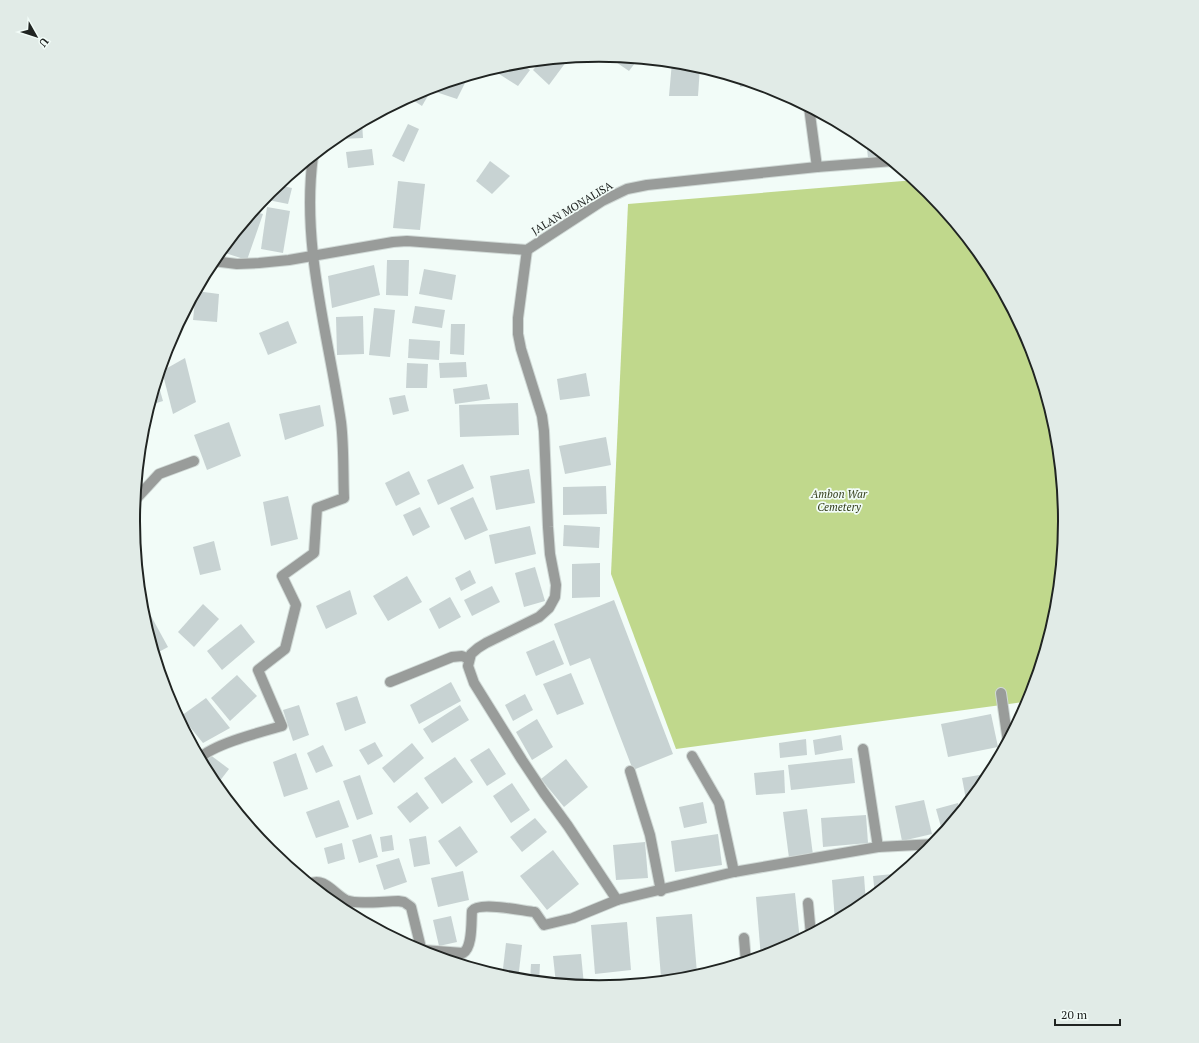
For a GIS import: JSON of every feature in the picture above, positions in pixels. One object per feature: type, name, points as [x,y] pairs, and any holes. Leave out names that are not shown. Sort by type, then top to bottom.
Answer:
[{"type":"street","points":[[811,113],[817,167]]},
{"type":"street","name":"JALAN MONALISA","points":[[220,262],[259,264],[407,241],[527,250],[602,201],[627,189],[647,185],[817,167],[885,162]]},
{"type":"street","points":[[204,754],[243,738],[282,726],[258,670],[285,649],[296,605],[282,576],[314,553],[317,508],[344,498],[341,423],[312,256],[309,212],[312,164]]},
{"type":"street","points":[[527,250],[518,318],[518,334],[521,349],[542,416],[548,527],[550,554],[556,585],[555,597],[549,608],[540,617],[486,643],[471,654],[468,666],[474,683],[531,774],[568,826],[617,900]]},
{"type":"street","points":[[141,494],[159,474],[194,461]]},
{"type":"street","points":[[390,682],[452,657],[462,656],[469,659]]},
{"type":"street","points":[[1001,693],[1007,734]]},
{"type":"street","points":[[863,749],[878,847]]},
{"type":"street","points":[[692,756],[719,803],[734,872]]},
{"type":"street","points":[[630,771],[650,835],[661,891]]},
{"type":"street","points":[[437,951],[465,952],[470,940],[472,910],[477,906],[489,906],[535,912],[544,925],[574,918],[617,900],[661,891],[734,872],[878,847],[920,850]]},
{"type":"street","points":[[315,882],[323,883],[342,897],[354,903],[404,902],[411,907],[420,944]]},
{"type":"street","points":[[808,903],[811,930]]},
{"type":"street","points":[[744,938],[746,957]]},
{"type":"green space","name":"Ambon War Cemetery","points":[[907,181],[945,219],[964,242],[982,266],[1012,318],[1024,346],[1035,374],[1043,403],[1055,462],[1059,522],[1055,581],[1043,640],[1035,669],[1022,702],[676,749],[611,574],[628,204]]},
{"type":"building","points":[[565,63],[549,85],[533,70],[536,67]]},
{"type":"building","points":[[617,63],[635,63],[629,71]]},
{"type":"building","points":[[527,68],[530,70],[518,86],[499,74]]},
{"type":"building","points":[[671,68],[700,74],[698,96],[669,96]]},
{"type":"building","points":[[465,82],[457,99],[436,92]]},
{"type":"building","points":[[740,84],[747,86],[740,87]]},
{"type":"building","points":[[428,95],[422,106],[414,101]]},
{"type":"building","points":[[408,124],[419,129],[404,162],[392,156]]},
{"type":"building","points":[[362,128],[363,138],[344,139]]},
{"type":"building","points":[[867,148],[878,156],[868,158]]},
{"type":"building","points":[[372,149],[374,165],[348,168],[346,152]]},
{"type":"building","points":[[490,161],[510,176],[492,194],[476,181]]},
{"type":"building","points":[[398,181],[425,184],[420,230],[393,228]]},
{"type":"building","points":[[286,187],[292,188],[288,204],[271,201]]},
{"type":"building","points":[[267,207],[290,211],[283,253],[261,249]]},
{"type":"building","points":[[260,213],[263,214],[247,260],[226,253],[254,219]]},
{"type":"building","points":[[387,260],[409,260],[408,296],[386,295]]},
{"type":"building","points":[[374,265],[380,295],[332,308],[328,276]]},
{"type":"building","points":[[424,269],[456,275],[452,300],[419,294]]},
{"type":"building","points":[[202,292],[219,294],[217,322],[193,320],[195,305]]},
{"type":"building","points":[[415,306],[445,310],[442,328],[412,323]]},
{"type":"building","points":[[374,308],[395,310],[390,357],[369,355]]},
{"type":"building","points":[[363,316],[364,354],[337,355],[336,317]]},
{"type":"building","points":[[288,321],[297,343],[268,355],[259,333]]},
{"type":"building","points":[[451,324],[465,324],[464,355],[450,354]]},
{"type":"building","points":[[409,339],[440,341],[439,360],[408,358]]},
{"type":"building","points":[[185,358],[196,402],[173,414],[163,376],[166,369]]},
{"type":"building","points":[[466,362],[467,377],[440,378],[439,363]]},
{"type":"building","points":[[407,363],[428,364],[427,388],[406,388]]},
{"type":"building","points":[[586,373],[590,396],[560,400],[557,379]]},
{"type":"building","points":[[487,384],[490,399],[455,404],[453,389]]},
{"type":"building","points":[[160,390],[163,401],[156,403]]},
{"type":"building","points":[[405,395],[409,411],[393,415],[389,398]]},
{"type":"building","points":[[518,403],[519,435],[460,437],[459,405]]},
{"type":"building","points":[[320,405],[324,426],[285,440],[279,414]]},
{"type":"building","points":[[229,422],[241,456],[207,470],[194,435]]},
{"type":"building","points":[[606,437],[611,465],[565,474],[559,446]]},
{"type":"building","points":[[463,464],[474,488],[438,505],[427,480]]},
{"type":"building","points":[[529,469],[535,503],[496,510],[490,476]]},
{"type":"building","points":[[409,471],[420,494],[396,506],[385,483]]},
{"type":"building","points":[[606,486],[607,514],[563,515],[563,487]]},
{"type":"building","points":[[288,496],[298,539],[271,546],[263,502]]},
{"type":"building","points":[[473,497],[488,530],[465,540],[450,508]]},
{"type":"building","points":[[420,507],[430,527],[413,536],[403,515]]},
{"type":"building","points":[[564,525],[600,527],[599,548],[563,546]]},
{"type":"building","points":[[530,526],[536,554],[495,564],[489,535]]},
{"type":"building","points":[[214,541],[221,570],[200,575],[193,547]]},
{"type":"building","points":[[600,563],[600,597],[572,598],[572,564]]},
{"type":"building","points":[[535,567],[545,601],[524,607],[515,573]]},
{"type":"building","points":[[470,570],[476,583],[461,591],[455,578]]},
{"type":"building","points":[[407,576],[422,602],[388,621],[373,596]]},
{"type":"building","points":[[492,586],[500,602],[472,616],[464,600]]},
{"type":"building","points":[[350,590],[357,614],[326,629],[316,606]]},
{"type":"building","points":[[450,597],[461,617],[439,629],[429,609]]},
{"type":"building","points":[[614,600],[673,754],[633,770],[590,658],[570,666],[554,624]]},
{"type":"building","points":[[203,604],[219,619],[194,647],[178,632]]},
{"type":"building","points":[[150,616],[168,647],[159,652],[156,640]]},
{"type":"building","points":[[241,624],[255,642],[222,670],[207,651]]},
{"type":"building","points":[[554,640],[564,664],[536,676],[526,652]]},
{"type":"building","points":[[571,673],[584,704],[557,715],[543,684]]},
{"type":"building","points":[[237,675],[257,696],[230,721],[211,698]]},
{"type":"building","points":[[451,682],[461,701],[419,724],[410,705]]},
{"type":"building","points":[[525,694],[533,710],[513,721],[505,705]]},
{"type":"building","points":[[357,696],[366,723],[345,731],[336,703]]},
{"type":"building","points":[[206,698],[230,728],[203,743],[186,722],[183,715]]},
{"type":"building","points":[[299,705],[309,735],[293,741],[283,710]]},
{"type":"building","points":[[460,705],[469,720],[432,743],[423,729]]},
{"type":"building","points":[[991,714],[998,747],[948,757],[941,724]]},
{"type":"building","points":[[537,719],[553,747],[532,760],[516,732]]},
{"type":"building","points":[[841,735],[843,750],[815,755],[813,740]]},
{"type":"building","points":[[806,739],[807,755],[780,758],[779,743]]},
{"type":"building","points":[[375,742],[383,756],[368,765],[359,750]]},
{"type":"building","points":[[412,743],[424,758],[394,783],[382,768]]},
{"type":"building","points":[[323,745],[333,766],[316,773],[307,753]]},
{"type":"building","points":[[489,748],[506,774],[487,786],[470,760]]},
{"type":"building","points":[[296,753],[308,789],[284,797],[273,762]]},
{"type":"building","points":[[209,754],[229,769],[220,781],[217,777],[206,758]]},
{"type":"building","points":[[455,757],[473,782],[442,804],[424,778]]},
{"type":"building","points":[[852,758],[855,783],[791,790],[788,765]]},
{"type":"building","points":[[566,759],[588,787],[564,807],[541,779]]},
{"type":"building","points":[[784,770],[785,793],[756,795],[754,773]]},
{"type":"building","points":[[984,774],[966,799],[962,778]]},
{"type":"building","points":[[360,775],[373,814],[357,820],[343,781]]},
{"type":"building","points":[[512,783],[530,810],[511,823],[493,796]]},
{"type":"building","points":[[417,792],[429,808],[410,823],[397,807]]},
{"type":"building","points":[[339,800],[349,827],[316,838],[306,812]]},
{"type":"building","points":[[924,800],[932,834],[902,841],[895,806]]},
{"type":"building","points":[[703,802],[707,823],[684,828],[679,807]]},
{"type":"building","points":[[958,803],[959,807],[941,828],[936,809]]},
{"type":"building","points":[[807,809],[813,855],[789,858],[783,812]]},
{"type":"building","points":[[866,815],[868,843],[823,847],[821,818]]},
{"type":"building","points":[[535,818],[547,832],[522,852],[510,837]]},
{"type":"building","points":[[460,826],[478,852],[456,867],[438,841]]},
{"type":"building","points":[[371,834],[378,857],[359,863],[352,840]]},
{"type":"building","points":[[718,834],[722,865],[675,872],[671,841]]},
{"type":"building","points":[[392,835],[394,850],[382,852],[380,837]]},
{"type":"building","points":[[426,836],[430,864],[414,867],[409,839]]},
{"type":"building","points":[[645,842],[648,878],[616,880],[613,845]]},
{"type":"building","points":[[342,843],[345,859],[328,864],[324,848]]},
{"type":"building","points":[[553,850],[579,884],[547,910],[520,876]]},
{"type":"building","points":[[399,858],[407,882],[384,890],[376,865]]},
{"type":"building","points":[[463,871],[469,900],[438,907],[431,878]]},
{"type":"building","points":[[894,874],[874,889],[873,876]]},
{"type":"building","points":[[864,876],[865,896],[835,916],[832,880]]},
{"type":"building","points":[[795,893],[799,936],[760,952],[756,897]]},
{"type":"building","points":[[692,914],[697,970],[661,977],[656,917]]},
{"type":"building","points":[[451,916],[457,942],[439,946],[433,920]]},
{"type":"building","points":[[627,922],[631,970],[595,974],[591,925]]},
{"type":"building","points":[[506,943],[522,945],[519,973],[503,970]]},
{"type":"building","points":[[581,954],[584,980],[555,979],[553,956]]},
{"type":"building","points":[[531,964],[540,964],[539,977],[530,975]]}]
